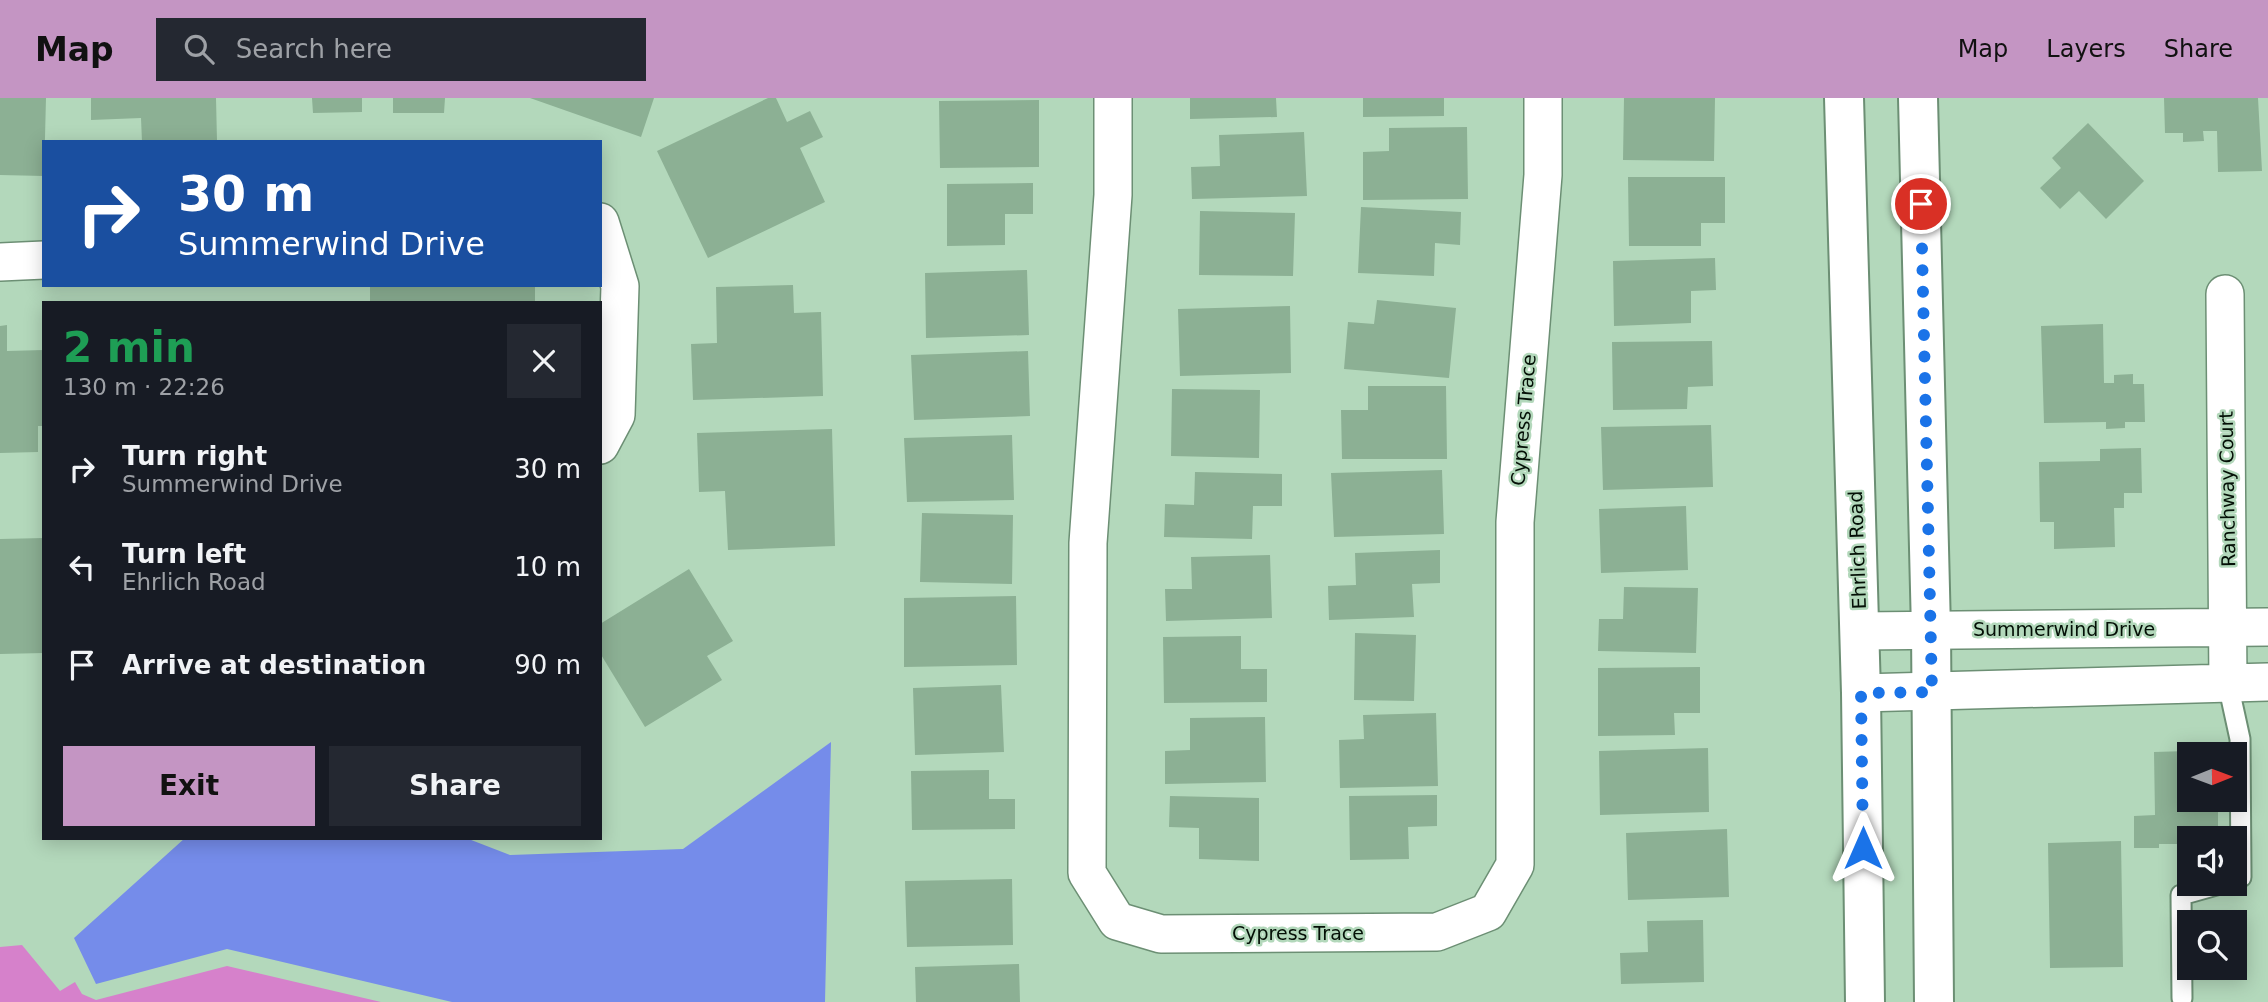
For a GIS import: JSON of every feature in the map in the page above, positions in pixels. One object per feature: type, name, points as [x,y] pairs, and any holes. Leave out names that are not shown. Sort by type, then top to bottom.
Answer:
[{"type":"main road","name":"Ehrlich Road","points":[[1844,98],[1860,631],[1865,1002]]},
{"type":"main road","points":[[1918,98],[1931,630],[1934,1002]]},
{"type":"street","name":"Cypress Trace","points":[[1113,98],[1113,195],[1088,543],[1087,873],[1117,921],[1161,934],[1437,932],[1488,912],[1515,865],[1515,523],[1543,174],[1543,98]]},
{"type":"street","points":[[602,228],[620,286],[616,415],[602,441]]},
{"type":"street","points":[[0,262],[42,261]]},
{"type":"street","name":"Ranchway Court","points":[[2225,294],[2228,684]]},
{"type":"street","name":"Summerwind Drive","points":[[1860,631],[2268,627]]},
{"type":"street","points":[[1861,693],[2268,682]]},
{"type":"lane","points":[[2228,684],[2240,739],[2241,826]]},
{"type":"lane","points":[[2181,896],[2182,998]]},
{"type":"shaded area","points":[[22,945],[60,991],[75,982],[82,994],[96,1000],[227,966],[381,1002],[0,1002],[0,947]]},
{"type":"water","points":[[831,742],[825,1002],[452,1002],[227,949],[96,984],[74,938],[183,840],[471,840],[510,855],[683,849]]},
{"type":"building","points":[[0,98],[46,98],[42,176],[0,175]]},
{"type":"building","points":[[91,98],[216,98],[217,140],[142,140],[141,118],[91,120]]},
{"type":"building","points":[[312,98],[362,98],[362,112],[313,113]]},
{"type":"building","points":[[393,98],[445,98],[444,113],[393,113]]},
{"type":"building","points":[[530,98],[654,98],[641,137]]},
{"type":"building","points":[[768,98],[776,98],[787,122],[810,111],[823,137],[800,148],[825,202],[708,258],[657,151]]},
{"type":"building","points":[[1190,98],[1276,98],[1277,117],[1190,119]]},
{"type":"building","points":[[1363,98],[1444,98],[1444,116],[1363,117]]},
{"type":"building","points":[[1624,98],[1715,98],[1714,161],[1623,160]]},
{"type":"building","points":[[2164,98],[2258,98],[2262,171],[2218,172],[2217,131],[2203,131],[2204,141],[2183,142],[2183,133],[2165,133]]},
{"type":"building","points":[[1039,100],[1039,167],[940,168],[939,101]]},
{"type":"building","points":[[2088,123],[2144,181],[2106,219],[2079,191],[2060,209],[2040,188],[2061,168],[2052,158]]},
{"type":"building","points":[[1467,127],[1468,199],[1363,200],[1363,152],[1389,151],[1389,128]]},
{"type":"building","points":[[1304,132],[1307,196],[1192,199],[1191,167],[1220,166],[1219,135]]},
{"type":"building","points":[[1628,177],[1725,177],[1725,223],[1701,223],[1701,246],[1629,246]]},
{"type":"building","points":[[1033,183],[1033,214],[1005,214],[1005,245],[947,246],[947,184]]},
{"type":"building","points":[[1361,207],[1461,212],[1460,245],[1435,243],[1434,276],[1358,273]]},
{"type":"building","points":[[1200,211],[1295,213],[1293,276],[1199,275]]},
{"type":"building","points":[[1715,258],[1716,290],[1691,291],[1691,323],[1614,326],[1613,261]]},
{"type":"building","points":[[1027,270],[1029,335],[926,338],[925,273]]},
{"type":"building","points":[[793,285],[794,313],[821,312],[823,396],[693,400],[691,344],[717,343],[716,287]]},
{"type":"building","points":[[370,287],[535,287],[535,301],[370,301]]},
{"type":"building","points":[[1377,300],[1456,308],[1449,378],[1344,369],[1348,322],[1374,324]]},
{"type":"building","points":[[1290,306],[1291,373],[1180,376],[1178,309]]},
{"type":"building","points":[[2103,324],[2104,383],[2114,383],[2114,375],[2133,374],[2133,384],[2144,384],[2145,422],[2125,422],[2125,428],[2106,429],[2106,422],[2044,423],[2041,326]]},
{"type":"building","points":[[7,325],[7,351],[42,350],[42,426],[38,426],[38,452],[0,453],[0,326]]},
{"type":"building","points":[[1712,341],[1713,386],[1688,387],[1687,409],[1613,410],[1612,342]]},
{"type":"building","points":[[1028,351],[1030,416],[914,420],[911,355]]},
{"type":"building","points":[[1368,386],[1446,386],[1447,459],[1342,459],[1341,410],[1368,410]]},
{"type":"building","points":[[1172,389],[1260,390],[1259,458],[1171,456]]},
{"type":"building","points":[[1711,425],[1713,487],[1603,490],[1601,427]]},
{"type":"building","points":[[832,429],[835,546],[728,550],[725,491],[699,492],[697,433]]},
{"type":"building","points":[[1012,435],[1014,500],[907,502],[904,438]]},
{"type":"building","points":[[2141,448],[2142,493],[2124,493],[2124,508],[2114,508],[2115,547],[2054,549],[2054,522],[2040,522],[2039,462],[2100,461],[2100,449]]},
{"type":"building","points":[[1442,470],[1444,534],[1334,537],[1331,473]]},
{"type":"building","points":[[1195,472],[1282,474],[1282,506],[1253,506],[1252,539],[1164,537],[1165,504],[1194,505]]},
{"type":"building","points":[[1686,506],[1688,570],[1601,573],[1599,509]]},
{"type":"building","points":[[922,513],[1013,515],[1012,584],[920,582]]},
{"type":"building","points":[[42,538],[42,653],[0,654],[0,539]]},
{"type":"building","points":[[1440,550],[1440,583],[1412,584],[1414,617],[1329,620],[1328,586],[1356,585],[1355,553]]},
{"type":"building","points":[[1270,555],[1272,618],[1166,621],[1165,589],[1192,589],[1191,557]]},
{"type":"building","points":[[689,569],[733,641],[707,656],[722,680],[645,727],[602,656],[602,623]]},
{"type":"building","points":[[1624,587],[1698,588],[1696,653],[1598,651],[1599,619],[1623,619]]},
{"type":"building","points":[[1016,596],[1017,665],[904,667],[904,598]]},
{"type":"building","points":[[1355,633],[1416,635],[1414,701],[1354,700]]},
{"type":"building","points":[[1241,636],[1241,669],[1267,669],[1267,702],[1164,703],[1163,637]]},
{"type":"building","points":[[1700,667],[1700,713],[1674,713],[1675,735],[1598,736],[1598,668]]},
{"type":"building","points":[[1001,685],[1004,752],[915,755],[913,688]]},
{"type":"building","points":[[1436,713],[1438,786],[1340,788],[1339,740],[1364,739],[1363,715]]},
{"type":"building","points":[[1265,717],[1266,782],[1165,784],[1165,751],[1190,750],[1190,718]]},
{"type":"building","points":[[1708,748],[1709,812],[1600,815],[1599,751]]},
{"type":"building","points":[[2177,751],[2177,812],[2218,812],[2218,826],[2177,826],[2177,844],[2159,844],[2159,848],[2134,848],[2134,816],[2155,815],[2154,752]]},
{"type":"building","points":[[989,770],[989,799],[1015,799],[1015,829],[912,830],[911,771]]},
{"type":"building","points":[[1437,795],[1437,826],[1408,827],[1409,859],[1350,860],[1349,796]]},
{"type":"building","points":[[1170,796],[1259,798],[1259,861],[1199,859],[1199,828],[1169,827]]},
{"type":"building","points":[[1727,829],[1729,897],[1628,900],[1626,833]]},
{"type":"building","points":[[2121,841],[2123,967],[2050,968],[2048,843]]},
{"type":"building","points":[[1012,879],[1013,945],[907,947],[905,881]]},
{"type":"building","points":[[1703,920],[1704,982],[1621,984],[1620,953],[1648,952],[1647,921]]},
{"type":"building","points":[[1019,964],[1020,1002],[916,1002],[915,967]]},
{"type":"route","points":[[1863,848],[1861,693],[1932,692],[1921,204]]}]
